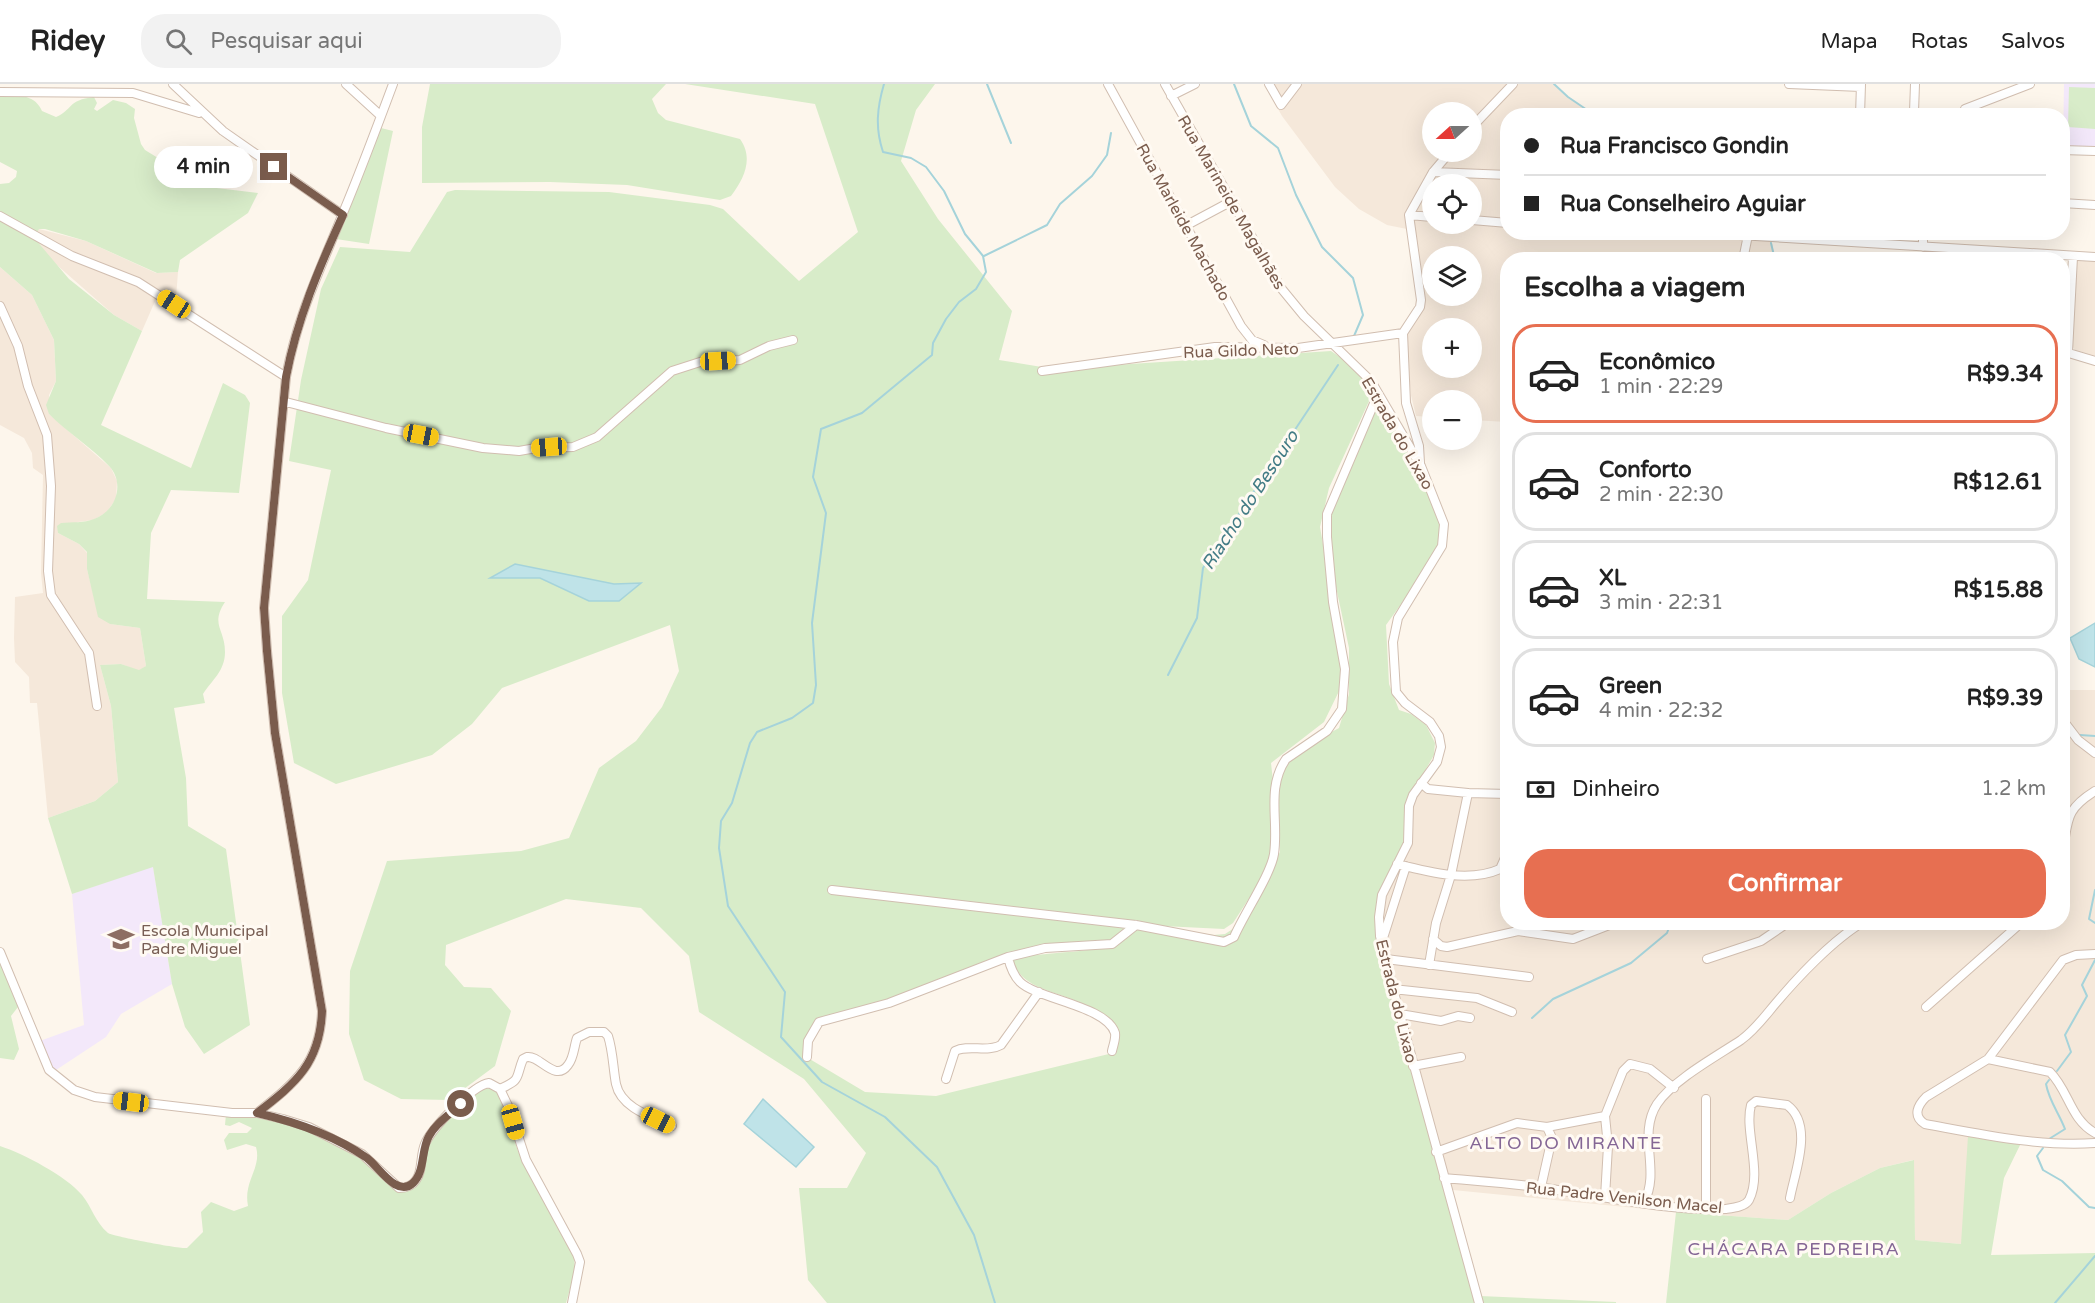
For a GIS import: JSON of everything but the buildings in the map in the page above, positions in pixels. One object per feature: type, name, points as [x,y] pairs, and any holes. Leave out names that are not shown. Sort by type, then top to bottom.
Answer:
[{"type":"street","points":[[173,84],[203,114],[343,215]]},
{"type":"street","points":[[346,84],[381,116]]},
{"type":"street","points":[[257,1113],[298,1080],[309,1063],[318,1044],[322,1011],[275,733],[264,608],[286,402],[286,377],[293,342],[306,299],[343,215],[393,84]]},
{"type":"street","name":"Rua Marleide Machado","points":[[1108,84],[1155,173],[1187,225],[1248,336],[1271,348]]},
{"type":"street","name":"Rua Marineide Magalhães","points":[[1165,84],[1230,202],[1281,288],[1330,343]]},
{"type":"street","points":[[1171,96],[1195,84]]},
{"type":"street","points":[[1269,84],[1281,105],[1297,84]]},
{"type":"street","points":[[1482,117],[1513,84]]},
{"type":"street","points":[[1790,84],[1861,85],[1860,108]]},
{"type":"street","points":[[1914,108],[1915,84]]},
{"type":"street","points":[[1968,108],[2030,84]]},
{"type":"street","points":[[0,92],[133,93],[203,114]]},
{"type":"street","points":[[2070,150],[2095,151]]},
{"type":"street","points":[[1421,466],[1419,446],[1406,403],[1403,333],[1420,307],[1421,300],[1409,215],[1433,172],[1442,162]]},
{"type":"street","points":[[1433,172],[1500,175]]},
{"type":"street","points":[[1187,225],[1230,202]]},
{"type":"street","points":[[2070,203],[2095,205]]},
{"type":"street","points":[[1409,215],[1422,216]]},
{"type":"street","points":[[0,216],[72,256],[148,288],[286,377]]},
{"type":"street","points":[[1482,221],[1500,222]]},
{"type":"street","points":[[1821,240],[1968,252]]},
{"type":"street","points":[[1923,240],[1923,247]]},
{"type":"street","points":[[2070,257],[2095,257]]},
{"type":"street","points":[[2070,293],[2073,257]]},
{"type":"street","points":[[0,306],[18,346],[28,386],[47,435],[51,486],[48,572],[51,594],[90,652],[97,706]]},
{"type":"street","name":"Rua Gildo Neto","points":[[1042,371],[1215,347],[1298,348],[1403,333]]},
{"type":"street","points":[[286,402],[386,428],[483,448],[519,451],[573,447],[597,437],[672,371],[689,364],[744,359],[769,346],[793,340]]},
{"type":"street","name":"Estrada do Lixao","points":[[1330,343],[1362,372],[1378,394],[1421,466],[1440,509],[1445,535],[1436,559],[1398,618],[1393,650],[1393,675],[1400,699],[1430,722],[1439,736],[1441,747],[1437,762],[1420,783],[1409,806],[1408,843],[1380,905],[1382,942],[1393,989],[1479,1303]]},
{"type":"street","points":[[2070,354],[2095,361]]},
{"type":"street","points":[[832,890],[1136,926],[1224,942],[1234,937],[1273,861],[1275,789],[1281,766],[1286,759],[1327,731],[1338,718],[1345,694],[1346,669],[1333,603],[1327,537],[1328,514],[1378,394]]},
{"type":"street","points":[[2070,730],[2078,740],[2095,753]]},
{"type":"street","points":[[1420,783],[1428,789],[1500,794]]},
{"type":"street","points":[[2070,807],[2095,791]]},
{"type":"street","points":[[1429,965],[1433,939],[1451,875],[1468,793]]},
{"type":"street","points":[[1397,864],[1451,875],[1494,872],[1500,867]]},
{"type":"street","points":[[1382,942],[1406,867]]},
{"type":"street","points":[[807,1057],[808,1041],[819,1022],[889,1003],[1008,957],[1045,948],[1112,944],[1136,926]]},
{"type":"street","points":[[1433,939],[1441,946],[1447,947],[1518,931],[1573,939],[1596,930]]},
{"type":"street","points":[[1707,959],[1761,941],[1777,930]]},
{"type":"street","points":[[1644,1202],[1651,1184],[1648,1130],[1658,1103],[1674,1088],[1753,1030],[1850,930]]},
{"type":"street","points":[[1926,1007],[2013,930]]},
{"type":"street","points":[[0,952],[42,1060],[57,1078],[74,1090],[95,1097],[115,1100],[232,1113],[257,1113],[319,1132],[362,1154],[395,1185],[404,1188],[411,1185],[419,1176],[424,1146],[436,1126],[478,1086],[489,1083],[500,1089],[509,1108],[526,1160],[580,1262],[572,1303]]},
{"type":"street","points":[[2095,954],[2069,956],[2057,966],[1988,1059],[1926,1097],[1918,1108],[1920,1120],[1925,1124],[2047,1143],[2095,1143]]},
{"type":"street","points":[[1008,957],[1019,981],[1039,992],[1079,1005],[1106,1022],[1114,1032],[1112,1052]]},
{"type":"street","points":[[1386,959],[1529,977]]},
{"type":"street","points":[[1393,989],[1477,998],[1512,1012]]},
{"type":"street","points":[[946,1079],[955,1051],[961,1048],[993,1048],[1001,1045],[1039,992]]},
{"type":"street","points":[[1400,1014],[1440,1021],[1458,1016],[1470,1018]]},
{"type":"street","points":[[500,1089],[517,1080],[521,1063],[526,1057],[537,1058],[550,1070],[563,1070],[572,1057],[577,1038],[589,1032],[604,1032],[610,1041],[616,1083],[622,1096],[637,1108],[672,1126]]},
{"type":"street","points":[[1413,1066],[1461,1057]]},
{"type":"street","points":[[1988,1059],[2050,1072],[2059,1082],[2079,1121],[2095,1133]]},
{"type":"street","points":[[1605,1197],[1608,1146],[1605,1116],[1623,1071],[1630,1064],[1650,1069],[1674,1088]]},
{"type":"street","points":[[1706,1099],[1706,1208]]},
{"type":"street","name":"Rua Padre Venilson Macel","points":[[1444,1178],[1541,1187],[1644,1202],[1731,1208],[1749,1200],[1754,1162],[1750,1113],[1751,1105],[1756,1101],[1787,1105],[1799,1122],[1802,1137],[1790,1198]]},
{"type":"street","points":[[1436,1152],[1517,1123],[1547,1127],[1605,1116]]},
{"type":"street","points":[[1541,1187],[1552,1138],[1547,1127]]},
{"type":"shaded area","points":[[1264,84],[1554,84],[1585,108],[1500,108],[1500,240],[1771,240],[1774,252],[1500,252],[1500,422],[1482,421],[1482,390],[1422,390],[1422,416],[1416,416],[1411,395],[1406,344],[1409,329],[1422,309],[1412,230],[1387,225],[1359,209],[1335,187],[1282,116]]},
{"type":"shaded area","points":[[2064,84],[2095,84],[2095,147],[2070,146],[2070,108],[2064,108]]},
{"type":"shaded area","points":[[39,229],[86,241],[156,273],[178,272],[175,311],[156,299],[142,331],[114,315],[50,259],[36,240],[36,231]]},
{"type":"shaded area","points":[[2076,260],[2095,260],[2095,357],[2076,351],[2072,346]]},
{"type":"shaded area","points":[[0,267],[32,295],[54,340],[56,381],[49,395],[49,414],[111,468],[117,481],[116,499],[106,513],[93,520],[78,522],[58,533],[79,544],[87,553],[87,569],[91,585],[110,624],[140,628],[146,666],[139,671],[121,664],[100,665],[111,706],[118,782],[95,801],[48,818],[37,703],[30,703],[29,677],[15,662],[14,638],[15,597],[43,593],[41,573],[43,475],[33,468],[32,453],[24,438],[0,425]]},
{"type":"shaded area","points":[[2070,690],[2095,690],[2095,1146],[2021,1143],[1961,1244],[1915,1240],[1913,1160],[1880,1168],[1831,1193],[1788,1220],[1676,1212],[1443,1189],[1394,1004],[1376,916],[1407,802],[1416,781],[1429,790],[1500,794],[1500,930],[2070,930]]},
{"type":"shaded area","name":"Escola Municipal Padre Miguel","points":[[153,866],[172,984],[121,1014],[106,1037],[53,1072],[37,1042],[84,1025],[72,894]]},
{"type":"green space","points":[[430,84],[666,84],[652,99],[658,113],[666,120],[740,139],[746,154],[746,168],[731,196],[720,200],[627,185],[550,182],[422,183],[422,127]]},
{"type":"green space","points":[[685,84],[935,84],[916,110],[901,161],[938,219],[1012,311],[999,360],[1054,369],[1331,351],[1362,372],[1370,399],[1329,488],[1320,527],[1339,638],[1341,687],[1324,722],[1271,763],[1276,808],[1274,860],[1233,923],[1224,929],[1142,925],[1214,935],[1225,934],[1242,923],[1280,852],[1278,782],[1287,759],[1300,749],[1339,728],[1349,694],[1349,648],[1336,587],[1328,522],[1373,410],[1380,403],[1407,447],[1431,494],[1441,529],[1435,557],[1386,625],[1389,684],[1399,710],[1411,714],[1426,725],[1435,743],[1434,755],[1407,802],[1405,841],[1378,899],[1377,936],[1441,1181],[1477,1303],[827,1303],[808,1280],[799,1188],[847,1188],[866,1153],[804,1079],[699,1012],[689,956],[641,908],[566,899],[446,945],[445,965],[464,987],[491,988],[511,1011],[495,1066],[449,1100],[401,1099],[364,1080],[349,1034],[350,971],[387,861],[521,851],[569,838],[599,768],[636,741],[662,707],[679,671],[670,625],[502,688],[472,724],[432,755],[336,784],[294,763],[282,693],[282,616],[308,580],[331,470],[289,461],[301,380],[321,289],[340,247],[410,252],[447,192],[455,190],[609,192],[710,205],[723,209],[799,281],[858,232],[815,104]],"holes":[[[515,564],[614,584],[640,584],[619,601],[589,601],[540,578],[491,578]],[[1127,923],[1135,924],[1122,941],[1111,946],[1011,959],[1016,969],[1031,983],[1081,1003],[1116,1028],[1117,1052],[936,1096],[865,1092],[808,1058],[809,1042],[819,1022],[950,980],[1008,957],[1045,949],[1118,939],[1130,927]]]},
{"type":"green space","points":[[2069,87],[2095,88],[2095,129],[2070,127]]},
{"type":"green space","points":[[0,95],[30,98],[39,105],[42,111],[56,117],[85,98],[94,97],[97,103],[94,109],[97,111],[113,100],[126,103],[135,109],[134,118],[141,144],[145,150],[158,158],[168,172],[200,186],[258,193],[248,213],[180,260],[178,272],[157,273],[86,241],[45,229],[39,229],[36,234],[0,213],[0,184],[9,183],[16,177],[17,171],[0,162]]},
{"type":"green space","points":[[381,128],[393,131],[369,244],[336,239]]},
{"type":"green space","points":[[0,220],[36,240],[69,279],[114,315],[142,331],[101,425],[191,468],[223,383],[245,395],[250,403],[239,493],[171,490],[151,533],[147,599],[225,602],[218,622],[225,652],[223,665],[203,694],[205,703],[174,708],[186,778],[188,826],[226,849],[250,1025],[204,1054],[185,1027],[172,984],[153,867],[72,894],[48,818],[95,801],[118,782],[111,706],[100,665],[121,664],[139,670],[146,666],[140,628],[110,624],[98,617],[87,569],[87,552],[79,544],[58,533],[57,526],[61,523],[90,520],[108,510],[116,497],[117,481],[114,473],[102,459],[49,414],[46,405],[56,381],[54,340],[32,295],[0,267]]},
{"type":"green space","points":[[0,961],[18,1007],[11,1016],[19,1049],[14,1060],[0,1058]]},
{"type":"green space","points":[[486,1087],[498,1092],[518,1151],[574,1255],[575,1271],[566,1303],[0,1303],[0,1146],[21,1154],[66,1180],[82,1195],[108,1233],[187,1248],[203,1232],[201,1212],[211,1202],[234,1211],[248,1206],[248,1189],[257,1162],[256,1147],[246,1144],[227,1150],[224,1140],[229,1133],[247,1133],[252,1128],[239,1122],[230,1126],[225,1125],[226,1114],[279,1122],[330,1139],[365,1161],[395,1189],[416,1185],[421,1176],[425,1155],[432,1137],[451,1115],[480,1089]]},
{"type":"green space","points":[[1968,1136],[2021,1143],[2004,1178],[1991,1255],[2095,1253],[2095,1303],[1666,1303],[1676,1212],[1788,1220],[1831,1193],[1880,1168],[1914,1160],[1915,1240],[1961,1244]]},
{"type":"green space","points":[[1480,1296],[1616,1302],[1616,1303],[1482,1303]]},
{"type":"water","points":[[515,564],[614,584],[641,583],[619,601],[589,601],[540,578],[490,578]]},
{"type":"water","points":[[2095,623],[2095,667],[2079,659],[2070,638]]},
{"type":"water","points":[[763,1099],[814,1147],[796,1167],[744,1124]]},
{"type":"waterway","points":[[884,84],[878,118],[883,152],[911,158],[926,167],[944,191],[965,234],[983,256],[986,272],[976,289],[959,302],[946,319],[933,343],[932,355],[862,413],[821,429],[813,477],[826,513],[812,623],[816,685],[813,703],[792,718],[757,732],[750,743],[732,803],[721,821],[719,848],[728,906],[785,992],[781,1037],[822,1082],[885,1117],[937,1167],[974,1235],[995,1303]]},
{"type":"waterway","points":[[987,84],[1011,143]]},
{"type":"waterway","name":"Riacho do Besouro","points":[[1234,84],[1251,126],[1278,148],[1296,195],[1322,247],[1353,278],[1363,315],[1354,336]]},
{"type":"waterway","points":[[1554,84],[1584,108]]},
{"type":"waterway","points":[[984,256],[1047,225],[1060,204],[1092,176],[1107,155],[1111,133]]},
{"type":"waterway","points":[[2083,201],[2095,201]]},
{"type":"waterway","points":[[1771,243],[1773,252]]},
{"type":"waterway","name":"Riacho do Besouro","points":[[1168,675],[1197,618],[1203,568],[1338,365]]},
{"type":"waterway","points":[[2080,735],[2095,736]]},
{"type":"waterway","points":[[2095,890],[2089,919],[2095,923]]},
{"type":"waterway","points":[[1532,1018],[1553,999],[1631,963],[1668,930]]},
{"type":"waterway","points":[[2057,1071],[2071,1052],[2065,1035],[2087,996],[2082,985],[2095,960]]},
{"type":"waterway","points":[[2049,1080],[2046,1084],[2047,1090],[2065,1129],[2049,1139]]},
{"type":"waterway","points":[[2043,1148],[2037,1156],[2043,1170],[2062,1181],[2089,1207],[2095,1208]]},
{"type":"waterway","points":[[2055,1303],[2095,1256]]},
{"type":"place","name":"Escola Municipal Padre Miguel","points":[[121,939]]},
{"type":"district","name":"ALTO DO MIRANTE","points":[[1566,1143]]},
{"type":"district","name":"CHÁCARA PEDREIRA","points":[[1794,1249]]},
{"type":"route","points":[[274,167],[343,215],[313,281],[293,342],[286,377],[286,402],[264,608],[275,733],[284,774],[322,1011],[321,1028],[318,1044],[298,1080],[257,1113],[309,1127],[362,1154],[395,1185],[404,1188],[416,1181],[419,1176],[421,1156],[429,1135],[461,1104]]}]
